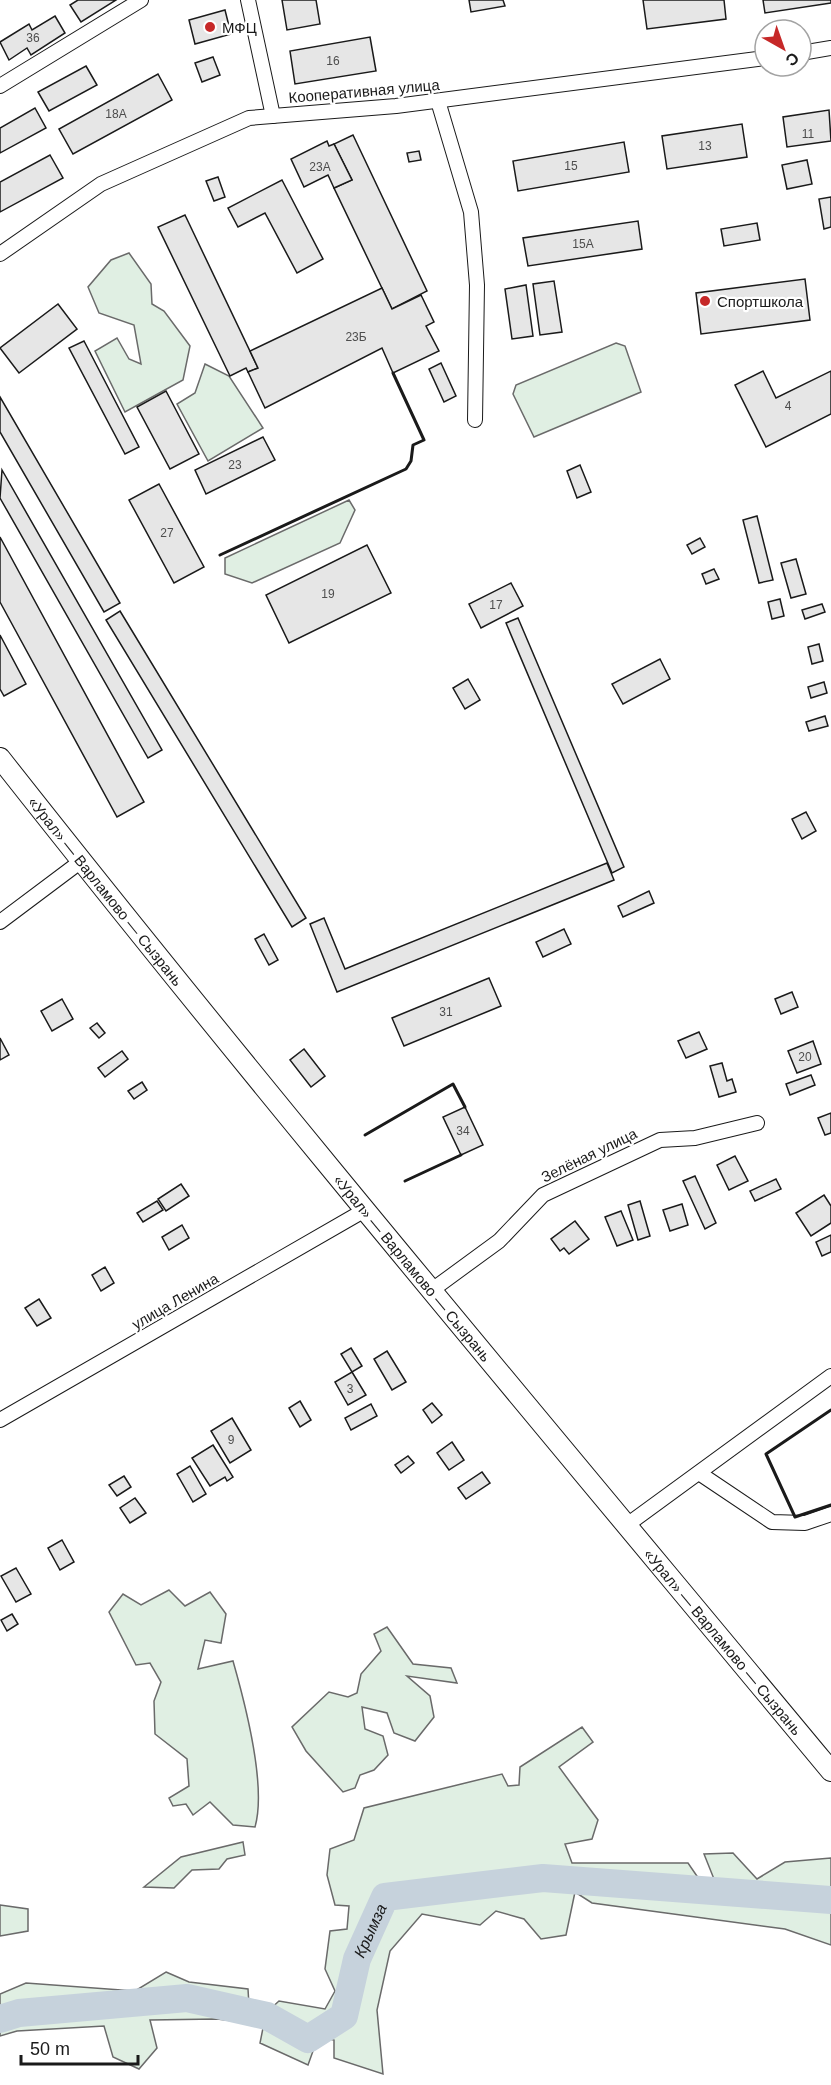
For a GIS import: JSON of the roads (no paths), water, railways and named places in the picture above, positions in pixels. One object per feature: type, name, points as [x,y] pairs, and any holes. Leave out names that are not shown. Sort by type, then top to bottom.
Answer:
[{"type":"main road","name":"«Урал» — Варламово — Сызрань","points":[[0,758],[80,862],[365,1210],[831,1771]]},
{"type":"street","points":[[0,86],[141,0]]},
{"type":"street","points":[[248,0],[273,116]]},
{"type":"street","points":[[813,51],[831,48]]},
{"type":"street","name":"Кооперативная улица","points":[[0,254],[101,184],[249,118],[438,101],[753,60]]},
{"type":"street","points":[[438,101],[471,213],[477,285],[475,420]]},
{"type":"street","points":[[0,922],[80,862]]},
{"type":"street","name":"Зелёная улица","points":[[432,1290],[500,1241],[543,1195],[660,1140],[695,1138],[757,1123]]},
{"type":"street","name":"улица Ленина","points":[[0,1420],[365,1210]]},
{"type":"street","points":[[627,1525],[831,1376]]},
{"type":"street","points":[[699,1473],[772,1522],[806,1523],[831,1514]]},
{"type":"waterway","name":"Крымза","points":[[0,2019],[19,2013],[187,1998],[267,2016],[308,2039],[344,2016],[357,1959],[385,1897],[543,1878],[831,1900]]},
{"type":"place","name":"МФЦ","points":[[210,27]]},
{"type":"place","name":"Спортшкола","points":[[705,301]]}]
